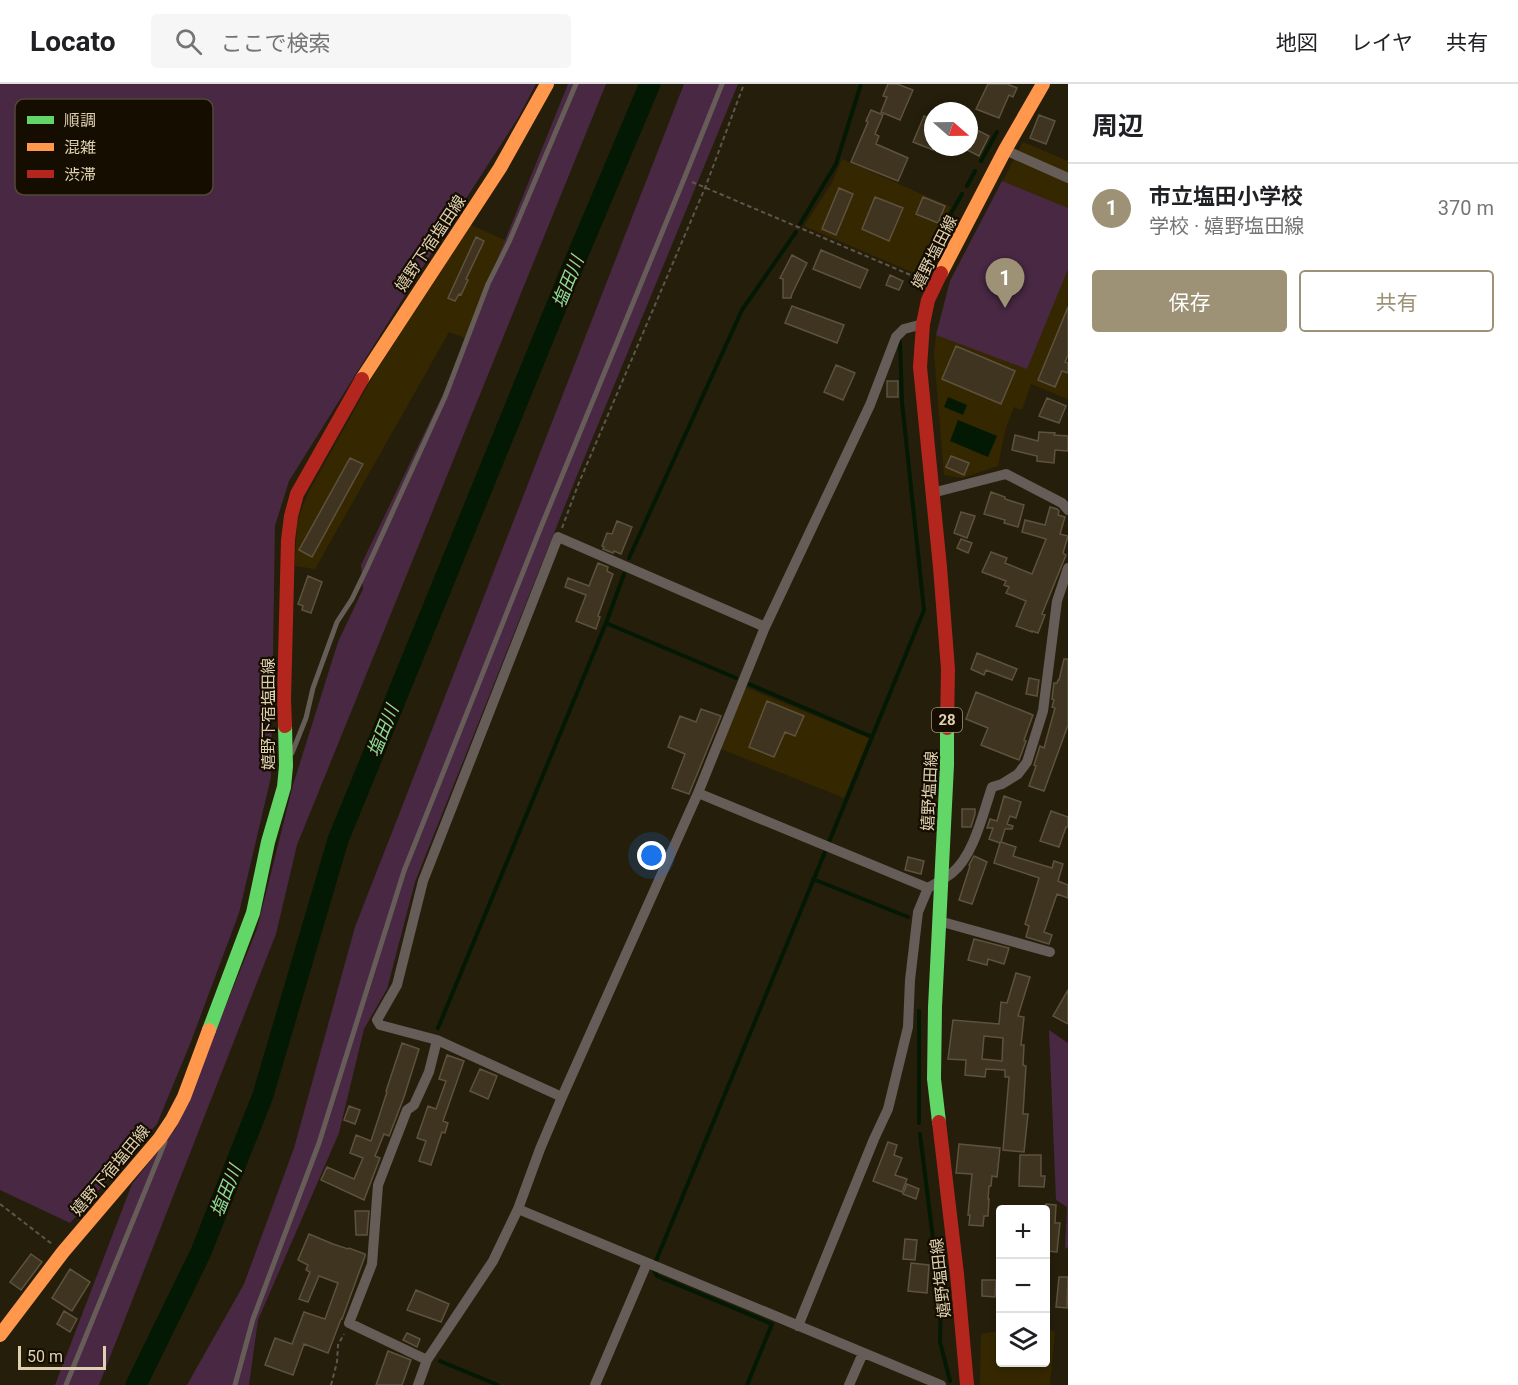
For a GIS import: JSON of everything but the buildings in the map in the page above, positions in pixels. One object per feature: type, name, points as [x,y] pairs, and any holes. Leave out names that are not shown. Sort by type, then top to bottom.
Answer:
[{"type":"main road","name":"嬉野下宿塩田線","points":[[0,1335],[63,1252],[160,1138],[184,1097],[253,913],[268,842],[284,787],[288,540],[297,494],[367,369],[500,168],[524,129],[547,84]]},
{"type":"main road","name":"嬉野塩田線","points":[[967,1385],[957,1274],[934,1079],[935,1007],[947,765],[948,669],[920,367],[922,324],[928,300],[941,272],[1005,150],[1043,84]]},
{"type":"street","points":[[1005,150],[1068,178]]},
{"type":"street","points":[[418,1385],[427,1360],[493,1261],[518,1209],[562,1097],[698,793],[765,627],[870,405],[896,337],[903,329],[922,324]]},
{"type":"street","points":[[932,493],[1006,474],[1062,503],[1068,510]]},
{"type":"street","points":[[562,1097],[437,1040],[380,1025],[377,1020],[397,985],[423,881],[558,537],[765,627]]},
{"type":"street","points":[[798,1326],[888,1109],[908,1027],[910,980],[918,912],[928,888],[954,871],[973,845],[992,787],[1018,774],[1027,762],[1043,711],[1057,601],[1068,568]]},
{"type":"street","points":[[698,793],[928,888]]},
{"type":"street","points":[[939,921],[1050,952]]},
{"type":"street","points":[[427,1360],[349,1323],[372,1264],[378,1185],[407,1110],[414,1105],[429,1072],[437,1040]]},
{"type":"street","points":[[518,1209],[941,1385]]},
{"type":"street","points":[[595,1385],[653,1265]]},
{"type":"street","points":[[849,1385],[863,1353]]},
{"type":"lane","points":[[286,766],[306,718],[313,688],[337,622],[368,568],[445,397],[488,284],[509,242],[576,84]]},
{"type":"lane","points":[[235,1385],[253,1319],[319,1143],[404,871],[541,527],[722,84]]},
{"type":"lane","points":[[66,1385],[166,1142],[172,1120]]},
{"type":"path","points":[[558,537],[705,188],[744,84]]},
{"type":"path","points":[[684,179],[913,276]]},
{"type":"path","points":[[0,1204],[63,1252]]},
{"type":"path","points":[[331,1385],[337,1362],[338,1345],[349,1323]]},
{"type":"shaded area","points":[[0,84],[536,84],[518,118],[289,481],[275,526],[271,777],[239,913],[157,1124],[70,1223],[0,1190]]},
{"type":"shaded area","points":[[568,84],[606,84],[297,845],[276,934],[99,1385],[55,1385],[132,1184],[176,1128],[257,929],[293,785],[338,642],[363,589],[361,565],[443,394]]},
{"type":"shaded area","points":[[684,84],[738,84],[574,483],[415,882],[387,989],[364,1029],[339,1133],[258,1320],[249,1385],[187,1385],[244,1284],[294,1148],[355,927]]},
{"type":"shaded area","points":[[1023,142],[1068,161],[1068,399],[1031,384],[1022,410],[1014,407],[1005,431],[998,466],[962,478],[944,475],[934,354],[936,335],[950,281]]},
{"type":"shaded area","points":[[842,159],[951,207],[914,273],[804,226],[832,183]]},
{"type":"shaded area","points":[[1002,181],[1068,208],[1068,269],[1027,369],[936,335],[950,281]]},
{"type":"shaded area","points":[[471,225],[505,240],[465,338],[449,332],[315,569],[295,566],[297,521],[308,493],[375,373]]},
{"type":"shaded area","points":[[948,397],[967,405],[963,415],[944,407]]},
{"type":"shaded area","points":[[958,420],[997,436],[988,457],[950,441]]},
{"type":"shaded area","points":[[745,687],[869,738],[844,798],[721,749]]},
{"type":"shaded area","points":[[1049,1030],[1068,1043],[1068,1247],[1065,1249],[1067,1207],[1056,1200]]},
{"type":"shaded area","points":[[1050,1329],[1055,1332],[1050,1385],[980,1385],[981,1334],[996,1331],[996,1367],[1050,1367]]},
{"type":"waterway","name":"塩田川","points":[[136,1385],[201,1252],[263,1095],[338,840],[570,273],[650,84]]},
{"type":"waterway","points":[[800,224],[836,164],[861,84]]},
{"type":"waterway","points":[[981,161],[997,132]]},
{"type":"waterway","points":[[967,186],[975,171]]},
{"type":"waterway","points":[[941,231],[962,194]]},
{"type":"waterway","points":[[629,558],[742,310],[796,232]]},
{"type":"waterway","points":[[925,258],[934,242]]},
{"type":"waterway","points":[[829,842],[924,610],[902,402],[900,342]]},
{"type":"waterway","points":[[624,574],[606,623],[736,678]]},
{"type":"waterway","points":[[438,1028],[606,623]]},
{"type":"waterway","points":[[749,684],[872,737]]},
{"type":"waterway","points":[[747,1385],[772,1324],[657,1276],[653,1268],[825,852]]},
{"type":"waterway","points":[[813,879],[908,917]]},
{"type":"waterway","points":[[919,1011],[919,1123]]},
{"type":"waterway","points":[[920,1134],[934,1247]]},
{"type":"waterway","points":[[936,1258],[941,1297],[940,1342],[950,1381]]},
{"type":"waterway","points":[[440,1361],[498,1385]]},
{"type":"traffic: fast","points":[[209,1030],[253,913],[268,842],[284,787],[285,726]]},
{"type":"traffic: fast","points":[[939,1122],[934,1079],[935,1007],[947,728]]},
{"type":"traffic: slow","points":[[362,379],[500,168],[547,84]]},
{"type":"traffic: slow","points":[[941,273],[1005,150],[1043,84]]},
{"type":"traffic: slow","points":[[0,1335],[63,1252],[160,1138],[184,1097],[209,1030]]},
{"type":"traffic: jam","points":[[941,273],[928,300],[923,324],[920,367],[948,669],[947,728]]},
{"type":"traffic: jam","points":[[285,726],[288,540],[291,516],[297,494],[362,379]]},
{"type":"traffic: jam","points":[[939,1122],[957,1274],[967,1385]]},
{"type":"place","name":"市立塩田小学校","points":[[1005,308]]}]
